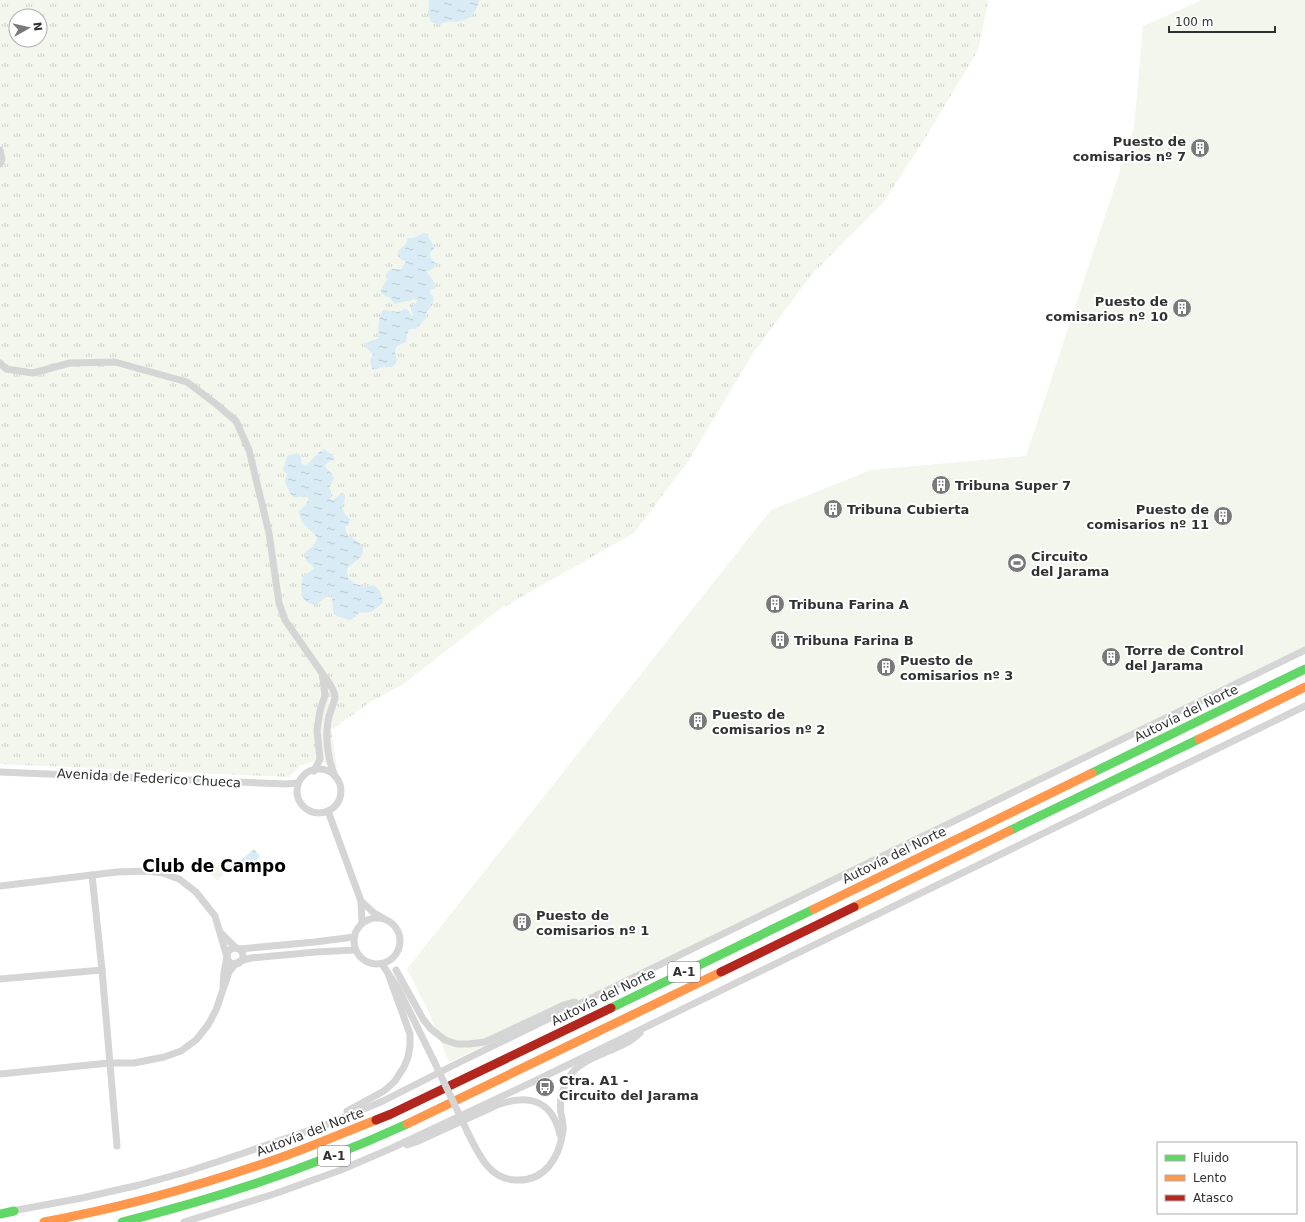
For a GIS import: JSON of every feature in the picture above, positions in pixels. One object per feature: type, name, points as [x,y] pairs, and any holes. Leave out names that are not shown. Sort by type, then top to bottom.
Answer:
[{"type":"highway","name":"Autovía del Norte","points":[[44,1222],[96,1212],[217,1179],[276,1160],[391,1114],[1305,669]]},
{"type":"highway","name":"A-1","points":[[122,1222],[200,1201],[294,1170],[332,1156],[416,1120],[1305,687]]},
{"type":"highway","points":[[0,1214],[14,1211]]},
{"type":"street","points":[[0,152],[2,159],[0,164]]},
{"type":"street","points":[[0,363],[6,369],[33,373],[70,363],[115,362],[187,382],[236,421],[249,450],[269,533],[279,603],[285,620],[322,673],[335,697],[328,722],[327,740],[330,765],[339,784],[339,801],[328,811],[320,813],[311,812],[304,808],[297,796],[298,783],[300,780],[309,772],[314,771],[324,770],[335,776]]},
{"type":"street","points":[[14,1211],[82,1198],[152,1181],[223,1160],[328,1124],[383,1101],[588,999],[1305,650]]},
{"type":"street","points":[[322,673],[325,696],[328,702],[334,701]]},
{"type":"street","points":[[314,771],[320,759],[317,730],[320,711],[325,696]]},
{"type":"street","points":[[184,1222],[274,1194],[341,1170],[392,1148],[541,1078],[1305,706]]},
{"type":"street","name":"Avenida de Federico Chueca","points":[[0,772],[278,784],[298,783]]},
{"type":"street","points":[[328,811],[361,901],[362,923]]},
{"type":"street","points":[[0,886],[92,875],[148,871],[163,873],[178,879],[196,892],[215,916],[227,957],[230,962],[238,962],[266,956],[355,950]]},
{"type":"street","points":[[92,875],[102,970],[117,1146]]},
{"type":"street","points":[[361,901],[374,913],[385,920],[394,926],[400,938],[398,951],[389,961],[382,964],[366,962],[355,950],[354,937],[362,923],[369,919],[377,918],[385,920]]},
{"type":"street","points":[[0,1074],[109,1063],[134,1063],[181,1052],[196,1040],[208,1025],[216,1010],[229,972],[243,955],[220,931]]},
{"type":"street","points":[[223,986],[224,972],[229,950],[354,937]]},
{"type":"street","points":[[394,956],[398,988]]},
{"type":"street","points":[[382,964],[398,988],[477,1152],[494,1173],[511,1180],[522,1181],[530,1179],[540,1174],[554,1162],[564,1130],[560,1108],[561,1095],[566,1082],[573,1072],[581,1065],[628,1042],[657,1021]]},
{"type":"street","points":[[0,979],[102,970]]},
{"type":"street","points":[[396,970],[423,1019],[431,1029],[445,1040],[457,1044],[485,1042],[564,1005],[588,999]]},
{"type":"street","points":[[289,1138],[337,1116],[384,1091],[395,1080],[404,1067],[410,1046],[410,1034],[389,976]]},
{"type":"street","points":[[392,1148],[416,1142],[497,1105],[510,1100],[519,1099],[529,1099],[546,1107],[555,1120],[561,1141]]},
{"type":"green space","points":[[0,0],[987,0],[988,3],[978,50],[929,132],[883,203],[812,274],[753,353],[687,463],[634,533],[500,609],[402,685],[369,703],[331,730],[337,768],[317,760],[300,766],[289,777],[0,764]]},
{"type":"green space","name":"Circuito del Jarama","points":[[1202,0],[1305,0],[1305,646],[519,1030],[449,1062],[427,1008],[407,969],[771,510],[871,470],[1026,456],[1134,128],[1143,26]]},
{"type":"green space","points":[[225,859],[232,867],[217,881],[210,873]]},
{"type":"water","points":[[428,0],[479,0],[476,10],[465,20],[458,22],[446,22],[439,25],[431,22],[428,14]]},
{"type":"water","points":[[423,233],[427,234],[433,245],[434,249],[430,253],[430,257],[436,264],[435,267],[427,272],[436,285],[435,288],[430,290],[430,294],[433,296],[432,305],[427,311],[426,318],[416,329],[409,329],[406,342],[397,346],[395,350],[397,360],[396,363],[391,367],[386,366],[376,370],[372,369],[370,361],[373,354],[365,347],[365,343],[379,337],[378,330],[380,317],[383,310],[398,312],[405,309],[409,311],[412,317],[413,315],[410,306],[417,301],[415,299],[395,304],[389,297],[385,296],[381,292],[382,287],[387,280],[386,274],[391,269],[402,269],[406,262],[400,259],[398,254],[399,250],[405,245],[408,238],[414,238]]},
{"type":"water","points":[[324,449],[335,458],[324,466],[334,478],[329,488],[331,492],[330,499],[333,500],[342,493],[345,495],[342,508],[350,519],[349,524],[345,527],[346,531],[360,543],[363,550],[361,556],[347,569],[347,574],[355,584],[364,586],[374,585],[380,592],[383,599],[383,602],[375,609],[370,612],[360,612],[351,620],[336,616],[333,610],[332,595],[329,594],[316,605],[306,602],[301,591],[303,576],[314,569],[306,559],[305,553],[315,544],[317,538],[304,524],[300,517],[299,512],[309,500],[306,495],[295,498],[291,495],[285,482],[287,474],[283,470],[287,456],[297,453],[301,456],[301,463],[306,466],[318,453]]},
{"type":"water","points":[[254,849],[260,856],[245,869],[239,862]]},
{"type":"traffic: fast","points":[[1092,773],[1305,669]]},
{"type":"traffic: fast","points":[[1009,831],[1199,739]]},
{"type":"traffic: fast","points":[[611,1008],[814,909]]},
{"type":"traffic: fast","points":[[122,1222],[159,1213],[267,1180],[337,1154],[407,1124]]},
{"type":"traffic: fast","points":[[0,1214],[14,1211]]},
{"type":"traffic: slow","points":[[1199,739],[1305,687]]},
{"type":"traffic: slow","points":[[814,909],[1092,773]]},
{"type":"traffic: slow","points":[[854,907],[1009,831]]},
{"type":"traffic: slow","points":[[407,1124],[721,972]]},
{"type":"traffic: slow","points":[[44,1222],[129,1203],[213,1180],[282,1157],[376,1120]]},
{"type":"traffic: jam","points":[[721,972],[854,907]]},
{"type":"traffic: jam","points":[[376,1120],[611,1008]]},
{"type":"place","name":"Puesto de comisarios nº 7","points":[[1200,148]]},
{"type":"place","name":"Puesto de comisarios nº 10","points":[[1182,308]]},
{"type":"place","name":"Tribuna Super 7","points":[[941,485]]},
{"type":"place","name":"Tribuna Cubierta","points":[[833,509]]},
{"type":"place","name":"Puesto de comisarios nº 11","points":[[1223,516]]},
{"type":"place","name":"Circuito del Jarama","points":[[1017,563]]},
{"type":"place","name":"Tribuna Farina A","points":[[775,604]]},
{"type":"place","name":"Tribuna Farina B","points":[[780,640]]},
{"type":"place","name":"Torre de Control del Jarama","points":[[1111,657]]},
{"type":"place","name":"Puesto de comisarios nº 3","points":[[886,667]]},
{"type":"place","name":"Puesto de comisarios nº 2","points":[[698,721]]},
{"type":"place","name":"Puesto de comisarios nº 1","points":[[522,922]]},
{"type":"place","name":"Ctra. A1 - Circuito del Jarama","points":[[545,1087]]},
{"type":"district","name":"Club de Campo","points":[[214,866]]}]
